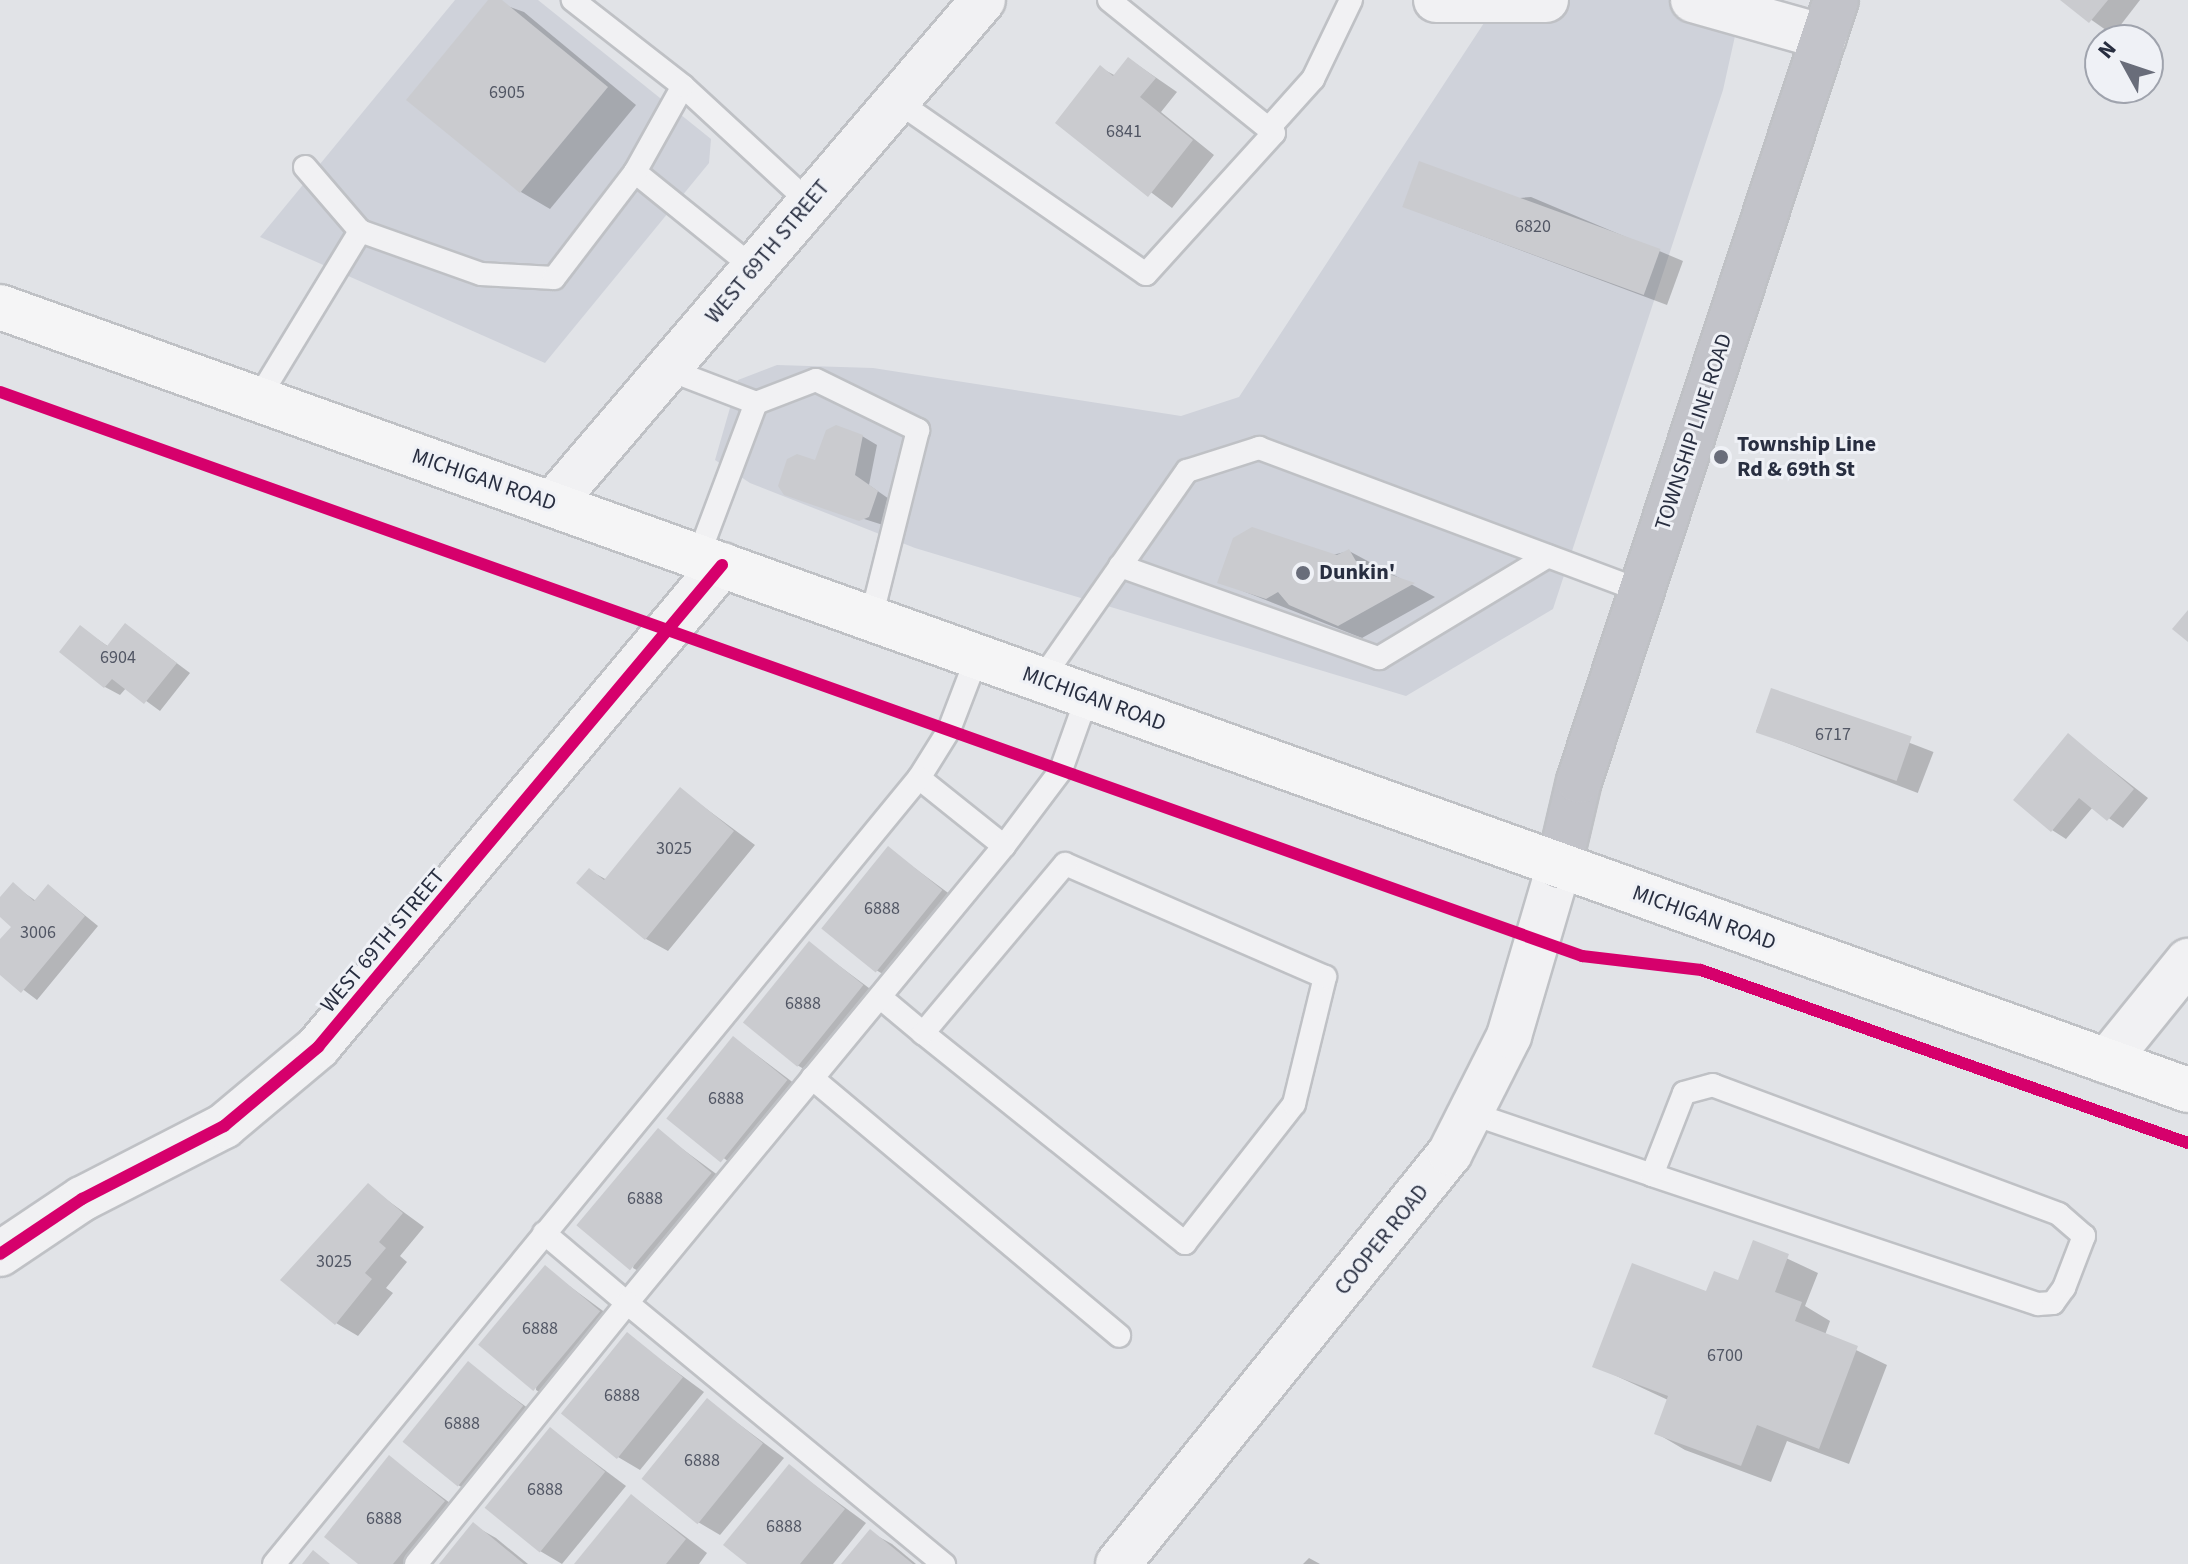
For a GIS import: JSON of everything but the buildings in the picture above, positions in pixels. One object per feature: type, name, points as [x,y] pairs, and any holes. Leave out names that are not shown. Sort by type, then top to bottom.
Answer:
[{"type":"main road","name":"TOWNSHIP LINE ROAD","points":[[1559,866],[1574,797],[1830,18]]},
{"type":"main road","name":"MICHIGAN ROAD","points":[[0,307],[2188,1090]]},
{"type":"street","name":"WEST 69TH STREET","points":[[552,504],[983,0]]},
{"type":"street","points":[[1436,0],[1506,6],[1546,0]]},
{"type":"street","points":[[1693,0],[1830,18]]},
{"type":"street","name":"WEST 69TH STREET","points":[[0,1254],[82,1199],[224,1126],[308,1056],[710,561]]},
{"type":"street","name":"COOPER ROAD","points":[[1118,1564],[1415,1201],[1473,1114],[1523,995],[1559,866]]},
{"type":"street","points":[[2107,1061],[2188,961]]},
{"type":"lane","points":[[573,0],[683,86],[810,203]]},
{"type":"lane","points":[[897,101],[1146,274],[1274,133],[1109,0]]},
{"type":"lane","points":[[1269,128],[1313,79],[1351,0]]},
{"type":"lane","points":[[305,167],[360,231],[481,274],[554,278],[635,172],[683,86]]},
{"type":"lane","points":[[635,172],[754,268]]},
{"type":"lane","points":[[258,399],[360,231]]},
{"type":"lane","points":[[667,369],[756,403],[816,380],[918,430],[871,619]]},
{"type":"lane","points":[[710,561],[756,403]]},
{"type":"lane","points":[[1041,680],[1187,471],[1259,448],[1641,591]]},
{"type":"lane","points":[[1120,566],[1379,658],[1548,556]]},
{"type":"lane","points":[[274,1564],[919,778],[949,730],[977,657]]},
{"type":"lane","points":[[416,1564],[1004,846],[1061,770],[1087,697]]},
{"type":"lane","points":[[919,778],[1004,846]]},
{"type":"lane","points":[[880,997],[923,1033],[1185,1243],[1294,1104],[1325,977],[1065,864],[923,1033]]},
{"type":"lane","points":[[812,1078],[1119,1336]]},
{"type":"lane","points":[[1473,1114],[1652,1175],[2038,1304],[2053,1303],[2064,1288],[2084,1236],[2059,1214],[1713,1085],[1684,1093],[1652,1175]]},
{"type":"lane","points":[[544,1233],[944,1564]]},
{"type":"shaded area","points":[[455,0],[538,0],[711,139],[709,163],[545,363],[260,237]]},
{"type":"shaded area","points":[[1499,0],[1743,0],[1723,90],[1553,609],[1406,696],[915,548],[750,483],[715,460],[738,380],[777,365],[873,368],[1181,416],[1239,397]]},
{"type":"cycle path","points":[[0,392],[1582,956],[1701,970],[2188,1143]]},
{"type":"cycle path","points":[[0,1254],[82,1199],[224,1126],[318,1047],[722,565]]},
{"type":"place","name":"Township Line Rd & 69th St","points":[[1721,457]]},
{"type":"place","name":"Dunkin'","points":[[1303,573]]}]
